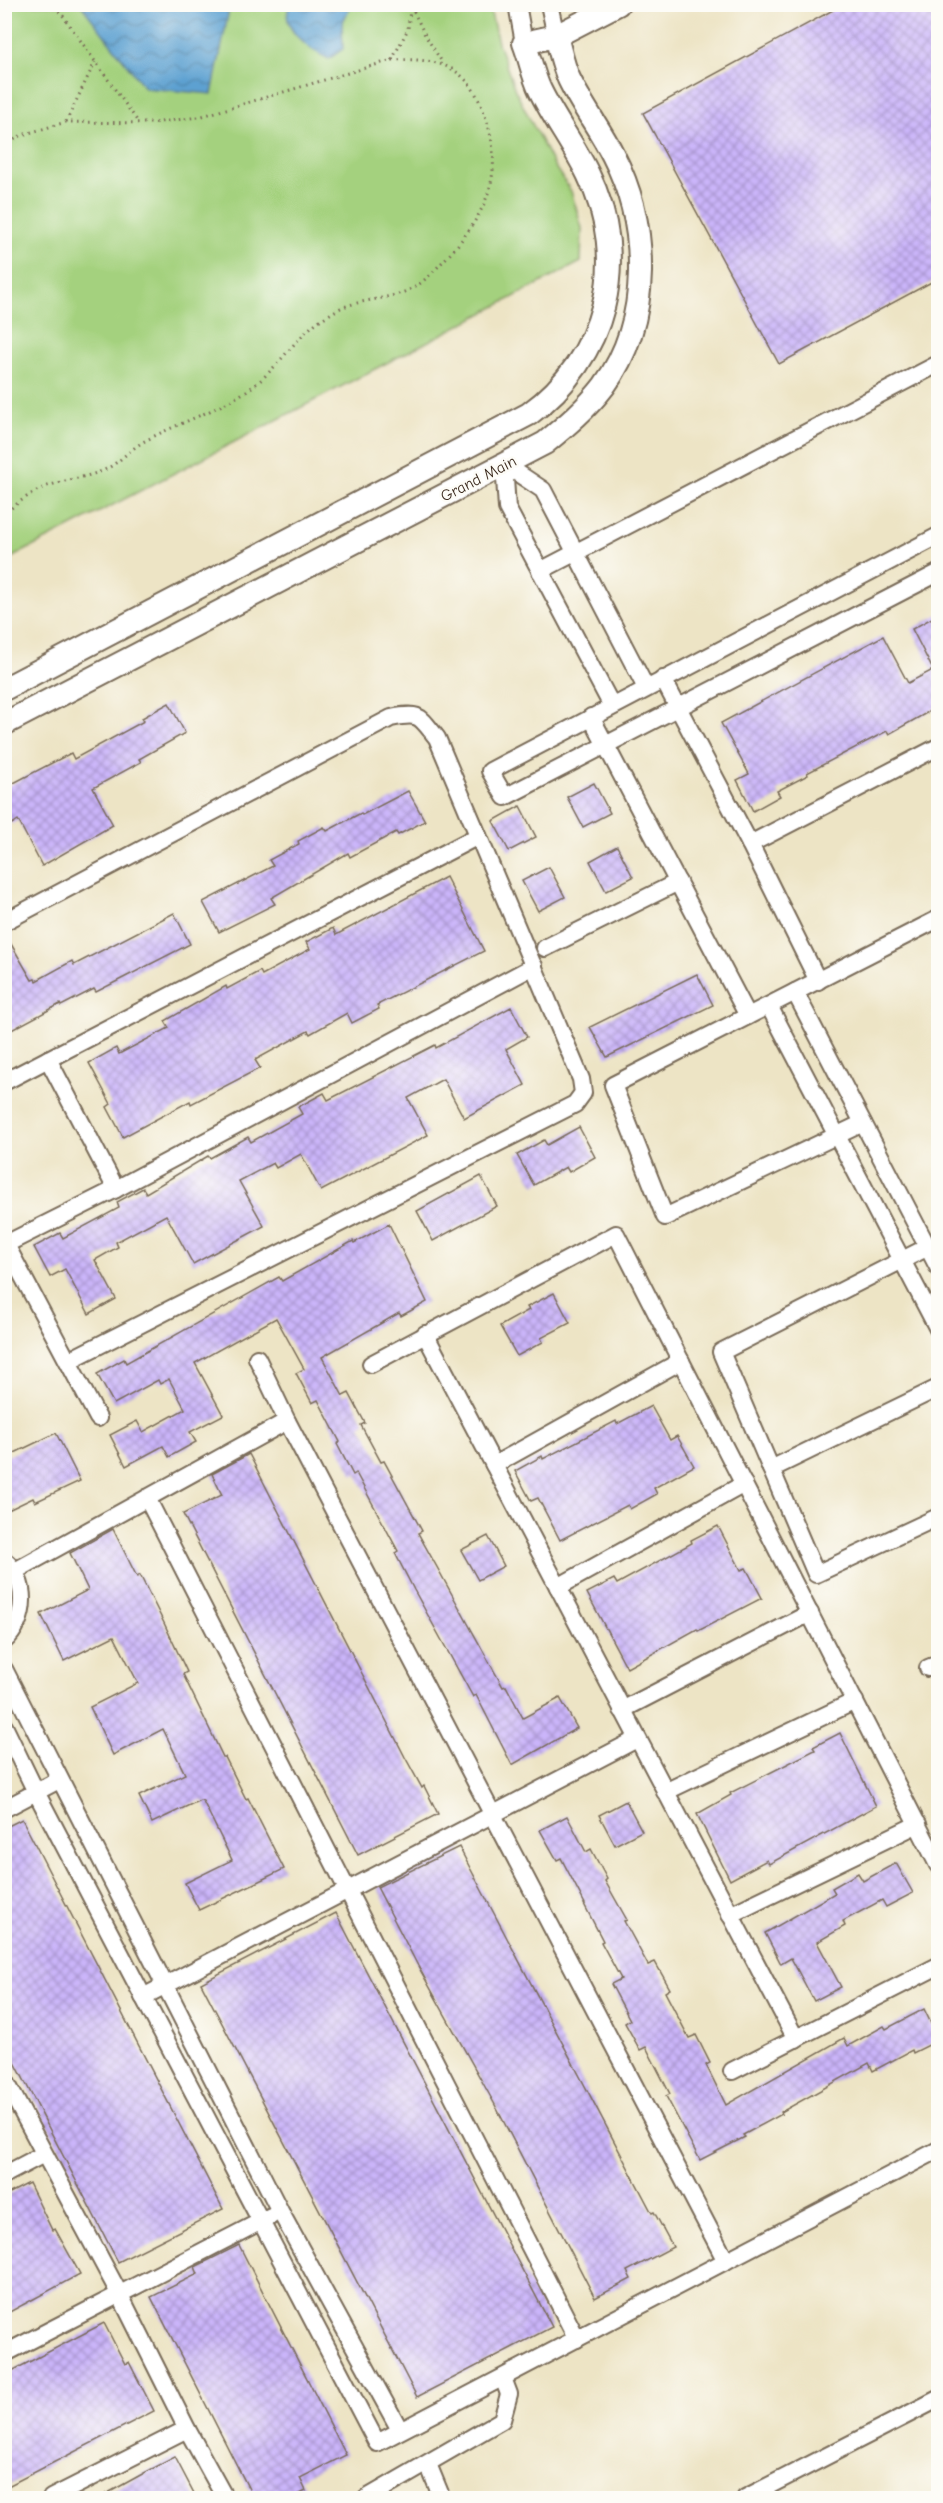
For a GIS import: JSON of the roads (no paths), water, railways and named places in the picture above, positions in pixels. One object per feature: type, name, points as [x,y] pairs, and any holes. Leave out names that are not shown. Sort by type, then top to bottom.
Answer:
[{"type":"street","points":[[517,4],[524,43],[556,36],[611,6]]},
{"type":"street","points":[[549,4],[556,36]]},
{"type":"street","name":"Grand Main","points":[[4,724],[545,443],[578,416],[605,385],[622,355],[633,323],[639,291],[640,254],[636,224],[626,185],[614,155],[568,77],[556,36]]},
{"type":"street","name":"Grand Main","points":[[4,689],[529,414],[550,399],[570,377],[590,347],[600,319],[608,273],[607,237],[589,174],[539,88],[524,43]]},
{"type":"street","points":[[540,571],[939,364]]},
{"type":"street","points":[[489,436],[504,464],[507,508],[612,706]]},
{"type":"street","points":[[504,464],[543,490],[646,688]]},
{"type":"street","points":[[939,536],[490,771],[505,797],[939,573]]},
{"type":"street","points":[[663,679],[750,844],[818,981]]},
{"type":"street","points":[[4,922],[391,718],[412,714],[420,717],[437,738],[581,1079],[584,1093],[575,1104],[68,1361]]},
{"type":"street","points":[[591,717],[748,1016]]},
{"type":"street","points":[[750,844],[939,747]]},
{"type":"street","points":[[4,1082],[478,836]]},
{"type":"street","points":[[545,948],[678,882]]},
{"type":"street","points":[[863,1123],[665,1217],[613,1085],[939,919]]},
{"type":"street","points":[[98,1418],[5,1242],[116,1189],[534,966]]},
{"type":"street","points":[[795,992],[939,1267]]},
{"type":"street","points":[[769,1006],[939,1329]]},
{"type":"street","points":[[48,1059],[116,1189]]},
{"type":"street","points":[[370,1364],[616,1234],[939,1865]]},
{"type":"street","points":[[928,1247],[721,1352],[816,1574],[939,1517]]},
{"type":"street","points":[[425,1334],[796,2039]]},
{"type":"street","points":[[257,1358],[287,1421],[726,2261]]},
{"type":"street","points":[[494,1465],[681,1361]]},
{"type":"street","points":[[771,1469],[939,1388]]},
{"type":"street","points":[[4,1641],[16,1625],[22,1610],[22,1594],[10,1566],[147,1498],[287,1421]]},
{"type":"street","points":[[558,1587],[744,1484]]},
{"type":"street","points":[[147,1498],[577,2339]]},
{"type":"street","points":[[622,1710],[810,1612]]},
{"type":"street","points":[[4,1669],[279,2211],[400,2430]]},
{"type":"street","points":[[665,1792],[855,1701]]},
{"type":"street","points":[[4,1726],[36,1792],[377,2444],[939,2150]]},
{"type":"street","points":[[143,1997],[637,1739]]},
{"type":"street","points":[[4,1809],[59,1780]]},
{"type":"street","points":[[730,1915],[918,1824]]},
{"type":"street","points":[[732,2071],[939,1966]]},
{"type":"street","points":[[4,2078],[120,2295],[225,2499]]},
{"type":"street","points":[[4,2175],[44,2154]]},
{"type":"street","points":[[4,2355],[279,2211]]},
{"type":"street","points":[[367,2499],[502,2420],[509,2394],[503,2378]]},
{"type":"street","points":[[745,2499],[939,2399]]},
{"type":"street","points":[[51,2499],[187,2429]]},
{"type":"street","points":[[428,2463],[442,2499]]},
{"type":"water","points":[[81,5],[230,5],[212,94],[145,88]]},
{"type":"water","points":[[290,5],[351,5],[342,24],[343,49],[329,59],[305,44],[288,22],[287,14]]}]
